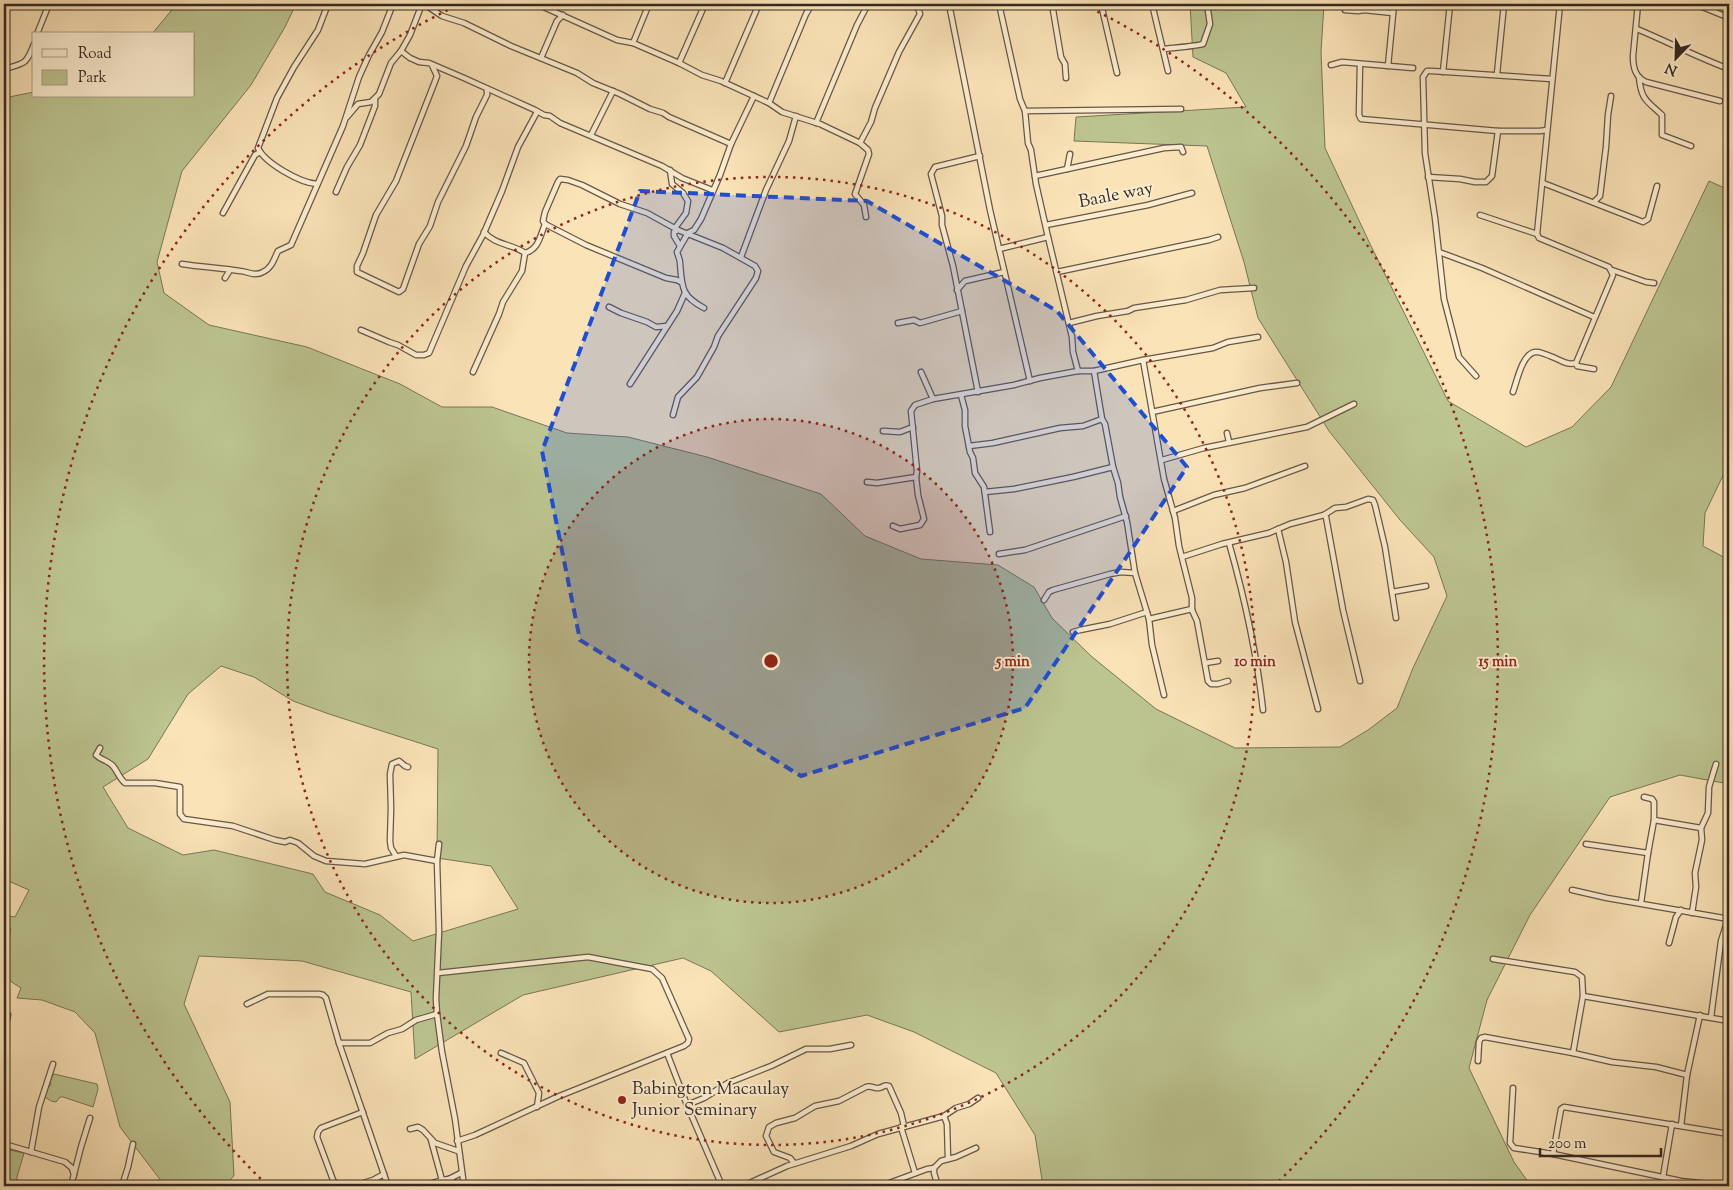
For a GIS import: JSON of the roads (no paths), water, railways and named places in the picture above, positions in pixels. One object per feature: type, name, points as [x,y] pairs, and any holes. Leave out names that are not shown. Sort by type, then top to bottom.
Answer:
[{"type":"street","points":[[39,32],[49,4]]},
{"type":"street","points":[[317,184],[307,183],[296,178],[273,163],[260,152],[258,145],[277,98],[318,30],[328,4]]},
{"type":"street","points":[[182,264],[260,274],[269,268],[278,250],[289,247],[293,242],[351,109],[359,78],[382,32],[392,6],[382,4]]},
{"type":"street","points":[[336,192],[347,167],[360,145],[375,106],[375,99],[383,86],[391,63],[406,42],[423,4],[442,16],[464,23],[650,109],[731,144]]},
{"type":"street","points":[[537,4],[617,40],[633,43],[702,75],[754,96],[782,112],[816,123],[860,143],[868,150],[868,159],[855,194],[864,205],[866,218]]},
{"type":"street","points":[[633,43],[650,4]]},
{"type":"street","points":[[679,63],[705,4]]},
{"type":"street","points":[[725,84],[759,4]]},
{"type":"street","points":[[769,103],[806,14],[812,4]]},
{"type":"street","points":[[816,123],[857,25],[868,4]]},
{"type":"street","points":[[860,143],[872,119],[899,52],[920,14],[918,8],[911,4]]},
{"type":"street","points":[[949,4],[999,249],[1030,381]]},
{"type":"street","points":[[999,4],[1020,99],[1025,112],[1028,142],[1078,371]]},
{"type":"street","points":[[1052,4],[1061,57],[1065,64],[1066,78]]},
{"type":"street","points":[[1101,4],[1117,73]]},
{"type":"street","points":[[1152,4],[1168,71]]},
{"type":"street","points":[[1163,49],[1203,44],[1210,24],[1207,4]]},
{"type":"street","points":[[1388,66],[1394,4]]},
{"type":"street","points":[[1443,72],[1450,4]]},
{"type":"street","points":[[1497,74],[1504,4]]},
{"type":"street","points":[[1537,234],[1560,4]]},
{"type":"street","points":[[1638,4],[1633,56],[1635,71],[1639,77],[1646,82],[1720,102]]},
{"type":"street","points":[[1695,4],[1727,17]]},
{"type":"street","points":[[1345,10],[1393,13]]},
{"type":"street","points":[[541,58],[557,21],[563,15]]},
{"type":"street","points":[[1636,29],[1666,41],[1682,51],[1729,69]]},
{"type":"street","points":[[406,42],[410,58]]},
{"type":"street","points":[[4,69],[23,64],[27,61],[32,49]]},
{"type":"street","points":[[401,51],[410,58],[449,72],[537,112],[550,116],[560,123],[591,135],[712,190]]},
{"type":"street","points":[[1331,64],[1342,62],[1413,68]]},
{"type":"street","points":[[1360,64],[1360,118],[1364,120],[1498,131],[1540,132],[1547,130]]},
{"type":"street","points":[[432,65],[437,76]]},
{"type":"street","points":[[1476,376],[1458,357],[1444,299],[1435,218],[1428,177],[1424,126],[1424,74],[1432,71],[1552,78]]},
{"type":"street","points":[[449,72],[437,76],[396,181],[377,212],[357,266],[357,272],[360,274],[399,292],[403,289],[419,244],[430,226],[438,202],[466,146],[476,117],[487,95],[486,89]]},
{"type":"street","points":[[1639,77],[1643,97],[1650,106],[1662,115],[1662,135],[1691,146]]},
{"type":"street","points":[[591,135],[613,91]]},
{"type":"street","points":[[487,95],[493,92]]},
{"type":"street","points":[[704,308],[692,301],[679,279],[680,260],[677,254],[688,233],[694,230],[701,220],[731,144],[754,96]]},
{"type":"street","points":[[1594,202],[1600,196],[1611,96]]},
{"type":"street","points":[[351,109],[358,104],[375,99]]},
{"type":"street","points":[[1025,112],[1180,109]]},
{"type":"street","points":[[361,330],[398,345],[416,355],[427,354],[431,349],[466,266],[484,232],[518,147],[537,112]]},
{"type":"street","points":[[741,258],[766,190],[789,141],[796,116]]},
{"type":"street","points":[[1428,177],[1460,178],[1475,182],[1486,182],[1492,176],[1498,131]]},
{"type":"street","points":[[1035,176],[1093,165],[1164,148],[1181,147],[1183,152]]},
{"type":"street","points":[[222,213],[255,155],[260,152]]},
{"type":"street","points":[[1067,169],[1070,154]]},
{"type":"street","points":[[978,392],[955,278],[942,225],[942,216],[931,174],[935,167],[980,156]]},
{"type":"street","points":[[670,170],[672,184],[683,193],[688,201],[686,213],[674,232],[674,236],[680,246]]},
{"type":"street","points":[[484,232],[493,241],[525,253],[531,251],[536,247],[545,224],[543,221],[545,212],[558,182],[563,179],[582,185],[620,204],[654,216],[755,266],[758,274],[718,336],[697,377],[678,397],[673,415]]},
{"type":"street","points":[[1543,183],[1643,222],[1648,219],[1657,186]]},
{"type":"street","name":"Baale way","points":[[1046,225],[1148,205],[1192,193]]},
{"type":"street","points":[[1480,215],[1537,234],[1539,238],[1612,270],[1654,283]]},
{"type":"street","points":[[545,224],[606,253],[666,278],[679,279]]},
{"type":"street","points":[[999,249],[1048,236]]},
{"type":"street","points":[[1057,272],[1184,246],[1218,236]]},
{"type":"street","points":[[1439,252],[1482,268],[1594,317]]},
{"type":"street","points":[[473,372],[500,314],[503,302],[522,271],[525,253]]},
{"type":"street","points":[[225,278],[230,270]]},
{"type":"street","points":[[1576,363],[1613,274],[1612,270]]},
{"type":"street","points":[[955,278],[965,281],[1004,272]]},
{"type":"street","points":[[957,290],[965,281]]},
{"type":"street","points":[[1069,323],[1128,311],[1134,308],[1186,300],[1220,290],[1254,288]]},
{"type":"street","points":[[630,384],[686,293]]},
{"type":"street","points":[[609,306],[656,327],[667,326]]},
{"type":"street","points":[[898,323],[914,320],[920,323],[962,311]]},
{"type":"street","points":[[893,526],[903,528],[920,525],[923,522],[916,477],[911,411],[913,406],[920,402],[1078,371],[1094,371],[1143,360],[1213,348],[1228,342],[1258,337]]},
{"type":"street","points":[[1513,392],[1522,364],[1532,354],[1540,353],[1568,364],[1576,363]]},
{"type":"street","points":[[1143,360],[1164,479],[1173,511],[1209,683],[1216,684],[1228,681]]},
{"type":"street","points":[[1576,363],[1577,366],[1594,370]]},
{"type":"street","points":[[1094,371],[1102,419],[1105,424],[1113,467],[1126,516],[1135,573],[1149,619],[1152,645],[1164,695]]},
{"type":"street","points":[[921,372],[933,399]]},
{"type":"street","points":[[1152,412],[1260,388],[1298,383]]},
{"type":"street","points":[[961,395],[965,410],[965,426],[970,452],[973,458],[975,473],[982,483],[990,532]]},
{"type":"street","points":[[1162,460],[1229,442],[1307,427],[1354,404]]},
{"type":"street","points":[[969,446],[993,443],[1060,428],[1083,426],[1102,419]]},
{"type":"street","points":[[883,431],[900,432],[913,427]]},
{"type":"street","points":[[1227,433],[1229,442]]},
{"type":"street","points":[[1173,511],[1214,495],[1244,488],[1305,466]]},
{"type":"street","points":[[984,492],[1014,489],[1113,467]]},
{"type":"street","points":[[867,482],[877,484],[916,477]]},
{"type":"street","points":[[1182,557],[1269,533],[1290,524],[1324,515],[1335,508],[1346,507],[1368,499],[1373,500],[1385,547],[1396,618]]},
{"type":"street","points":[[1324,515],[1326,517],[1343,610],[1360,681]]},
{"type":"street","points":[[999,554],[1025,550],[1126,516]]},
{"type":"street","points":[[1278,530],[1286,562],[1295,622],[1318,709]]},
{"type":"street","points":[[1229,543],[1248,620],[1263,710]]},
{"type":"street","points":[[1044,600],[1048,592],[1053,590],[1110,574],[1121,572],[1135,573]]},
{"type":"street","points":[[1392,592],[1426,586]]},
{"type":"street","points":[[1149,619],[1192,609]]},
{"type":"street","points":[[1073,632],[1110,624],[1147,612]]},
{"type":"street","points":[[1205,663],[1218,661]]},
{"type":"street","points":[[100,748],[96,755],[98,758],[112,764],[120,779],[125,783],[154,783],[180,787],[180,814],[184,819],[233,826],[285,842],[290,840],[322,860],[365,864],[404,855],[437,861]]},
{"type":"street","points":[[396,856],[391,848],[390,841],[390,774],[392,764],[396,762],[399,761],[408,767]]},
{"type":"street","points":[[1692,913],[1696,887],[1695,872],[1702,840],[1701,828],[1708,813],[1709,787],[1716,764]]},
{"type":"street","points":[[1642,903],[1654,820],[1654,802],[1652,799],[1644,797]]},
{"type":"street","points":[[1654,820],[1701,828]]},
{"type":"street","points":[[423,1186],[442,1180],[449,1180],[464,1185],[437,1014],[439,931],[437,861],[439,844]]},
{"type":"street","points":[[1586,844],[1648,854]]},
{"type":"street","points":[[1572,890],[1606,898],[1728,919],[1720,948],[1711,1017]]},
{"type":"street","points":[[1669,943],[1676,917],[1681,910]]},
{"type":"street","points":[[438,973],[588,957],[652,969],[662,978],[688,1034],[688,1043],[684,1046],[457,1140]]},
{"type":"street","points":[[1493,959],[1575,972],[1582,977],[1583,996],[1573,1053]]},
{"type":"street","points":[[247,1004],[268,994],[323,995],[326,998],[339,1043],[388,1186]]},
{"type":"street","points":[[1583,996],[1729,1021]]},
{"type":"street","points":[[339,1043],[370,1043],[388,1033],[402,1029],[416,1020],[437,1014]]},
{"type":"street","points":[[4,1035],[8,1015]]},
{"type":"street","points":[[1681,1126],[1686,1076],[1700,1015]]},
{"type":"street","points":[[1478,1061],[1479,1042],[1481,1038],[1485,1037],[1612,1062],[1656,1068],[1686,1076]]},
{"type":"street","points":[[687,1105],[704,1098],[728,1083],[771,1066],[806,1049],[830,1049],[852,1045]]},
{"type":"street","points":[[667,1052],[687,1105],[722,1186]]},
{"type":"street","points":[[501,1053],[524,1063],[539,1093],[537,1107]]},
{"type":"street","points":[[31,1152],[39,1107],[53,1064]]},
{"type":"street","points":[[794,1163],[790,1158],[774,1152],[766,1136],[769,1127],[795,1118],[815,1106],[839,1101],[866,1087],[876,1088],[887,1085],[901,1113],[915,1173]]},
{"type":"street","points":[[1514,1088],[1510,1143],[1514,1148],[1553,1154],[1663,1177],[1680,1183],[1728,1186]]},
{"type":"street","points":[[743,1186],[794,1163],[851,1146],[878,1134],[944,1116],[978,1098]]},
{"type":"street","points":[[1553,1154],[1561,1109],[1564,1107],[1729,1132]]},
{"type":"street","points":[[336,1186],[317,1137],[318,1132],[321,1128],[363,1112]]},
{"type":"street","points":[[944,1116],[947,1124],[948,1159]]},
{"type":"street","points":[[71,1186],[90,1118]]},
{"type":"street","points":[[1663,1177],[1672,1124]]},
{"type":"street","points":[[410,1129],[418,1127],[434,1143],[458,1151]]},
{"type":"street","points":[[430,1139],[442,1180]]},
{"type":"street","points":[[4,1144],[65,1162],[72,1168],[74,1175]]},
{"type":"street","points":[[122,1186],[133,1144]]},
{"type":"street","points":[[881,1186],[934,1168],[940,1161],[976,1148]]},
{"type":"street","points":[[934,1168],[938,1186]]},
{"type":"street","points":[[449,1180],[461,1173]]},
{"type":"street","points":[[354,1186],[384,1174]]},
{"type":"place","name":"Babington Macaulay Junior Seminary","points":[[622,1100]]}]
